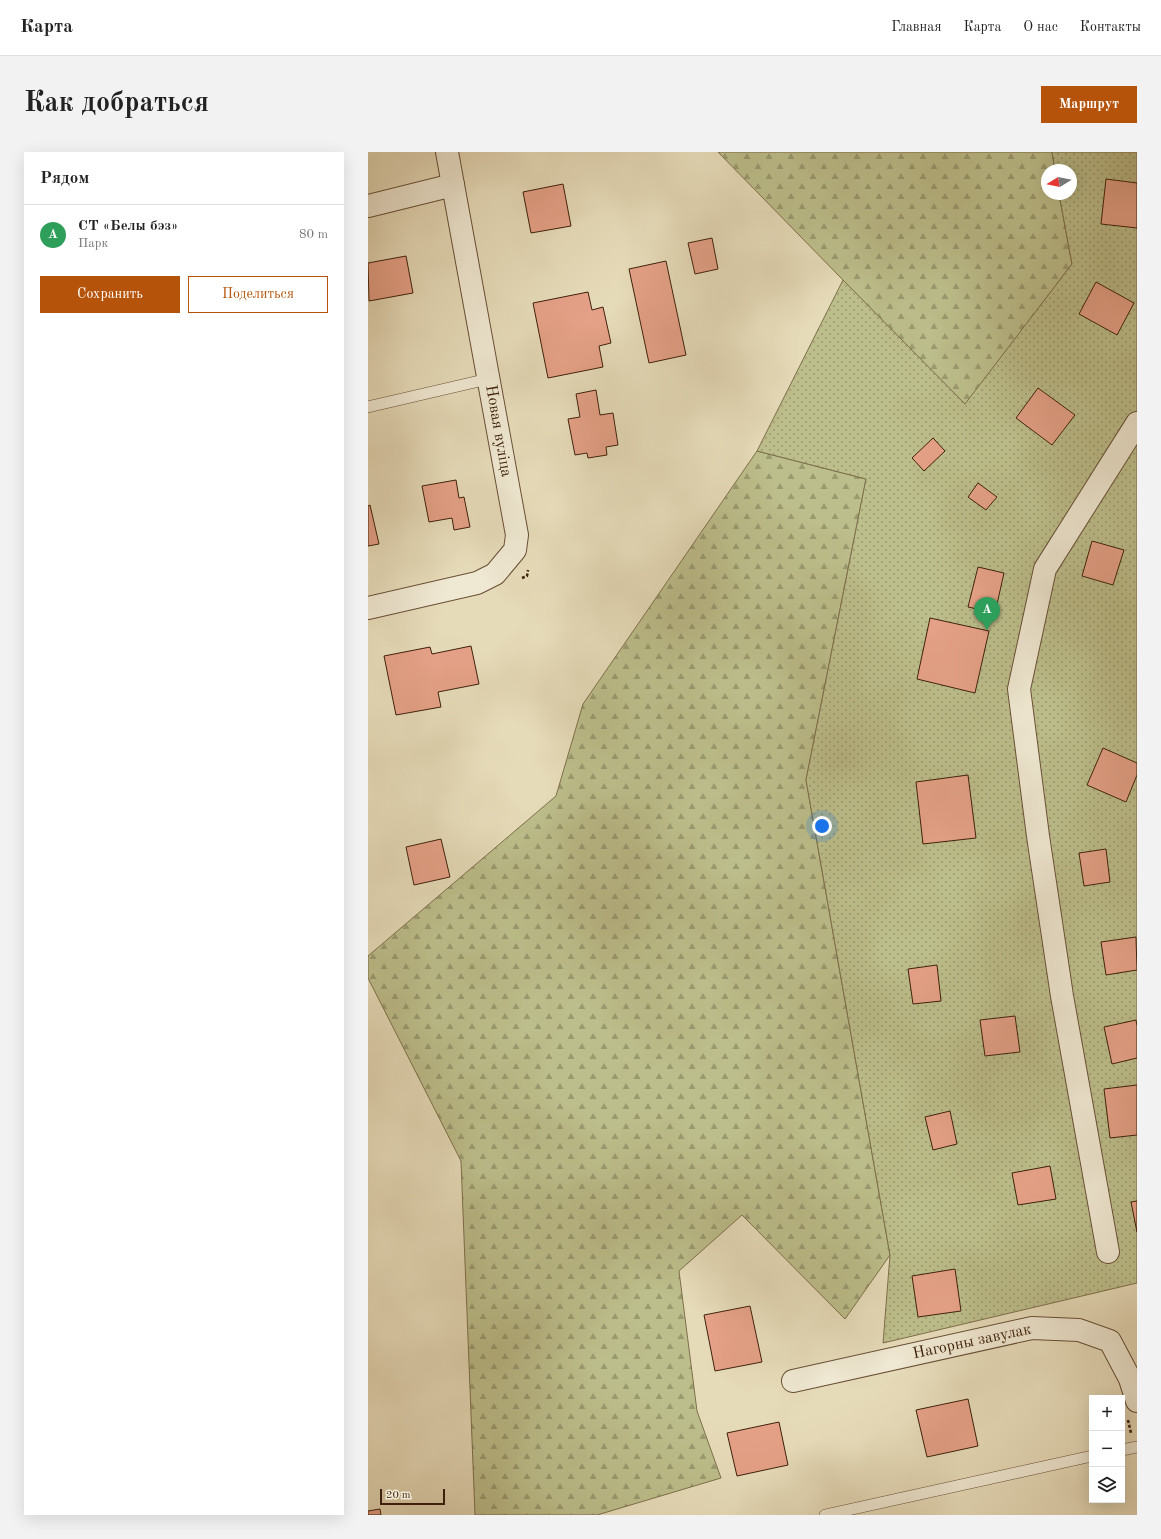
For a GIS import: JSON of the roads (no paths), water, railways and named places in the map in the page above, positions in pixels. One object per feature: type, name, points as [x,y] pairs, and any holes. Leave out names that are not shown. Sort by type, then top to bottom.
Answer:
[{"type":"street","name":"Новая вуліца","points":[[368,608],[477,583],[495,574],[515,550],[517,535],[447,152]]},
{"type":"street","points":[[368,206],[453,186]]},
{"type":"street","points":[[1108,1252],[1062,996],[1038,836],[1019,689],[1045,569],[1137,423]]},
{"type":"street","name":"Нагорны завулак","points":[[793,1381],[1032,1328],[1079,1330],[1110,1341],[1130,1379],[1132,1410]]},
{"type":"lane","points":[[368,407],[488,379]]},
{"type":"lane","points":[[1125,1449],[1136,1447]]},
{"type":"lane","points":[[825,1515],[1089,1457]]},
{"type":"place","name":"СТ «Белы бэз»","points":[[987,630]]}]
